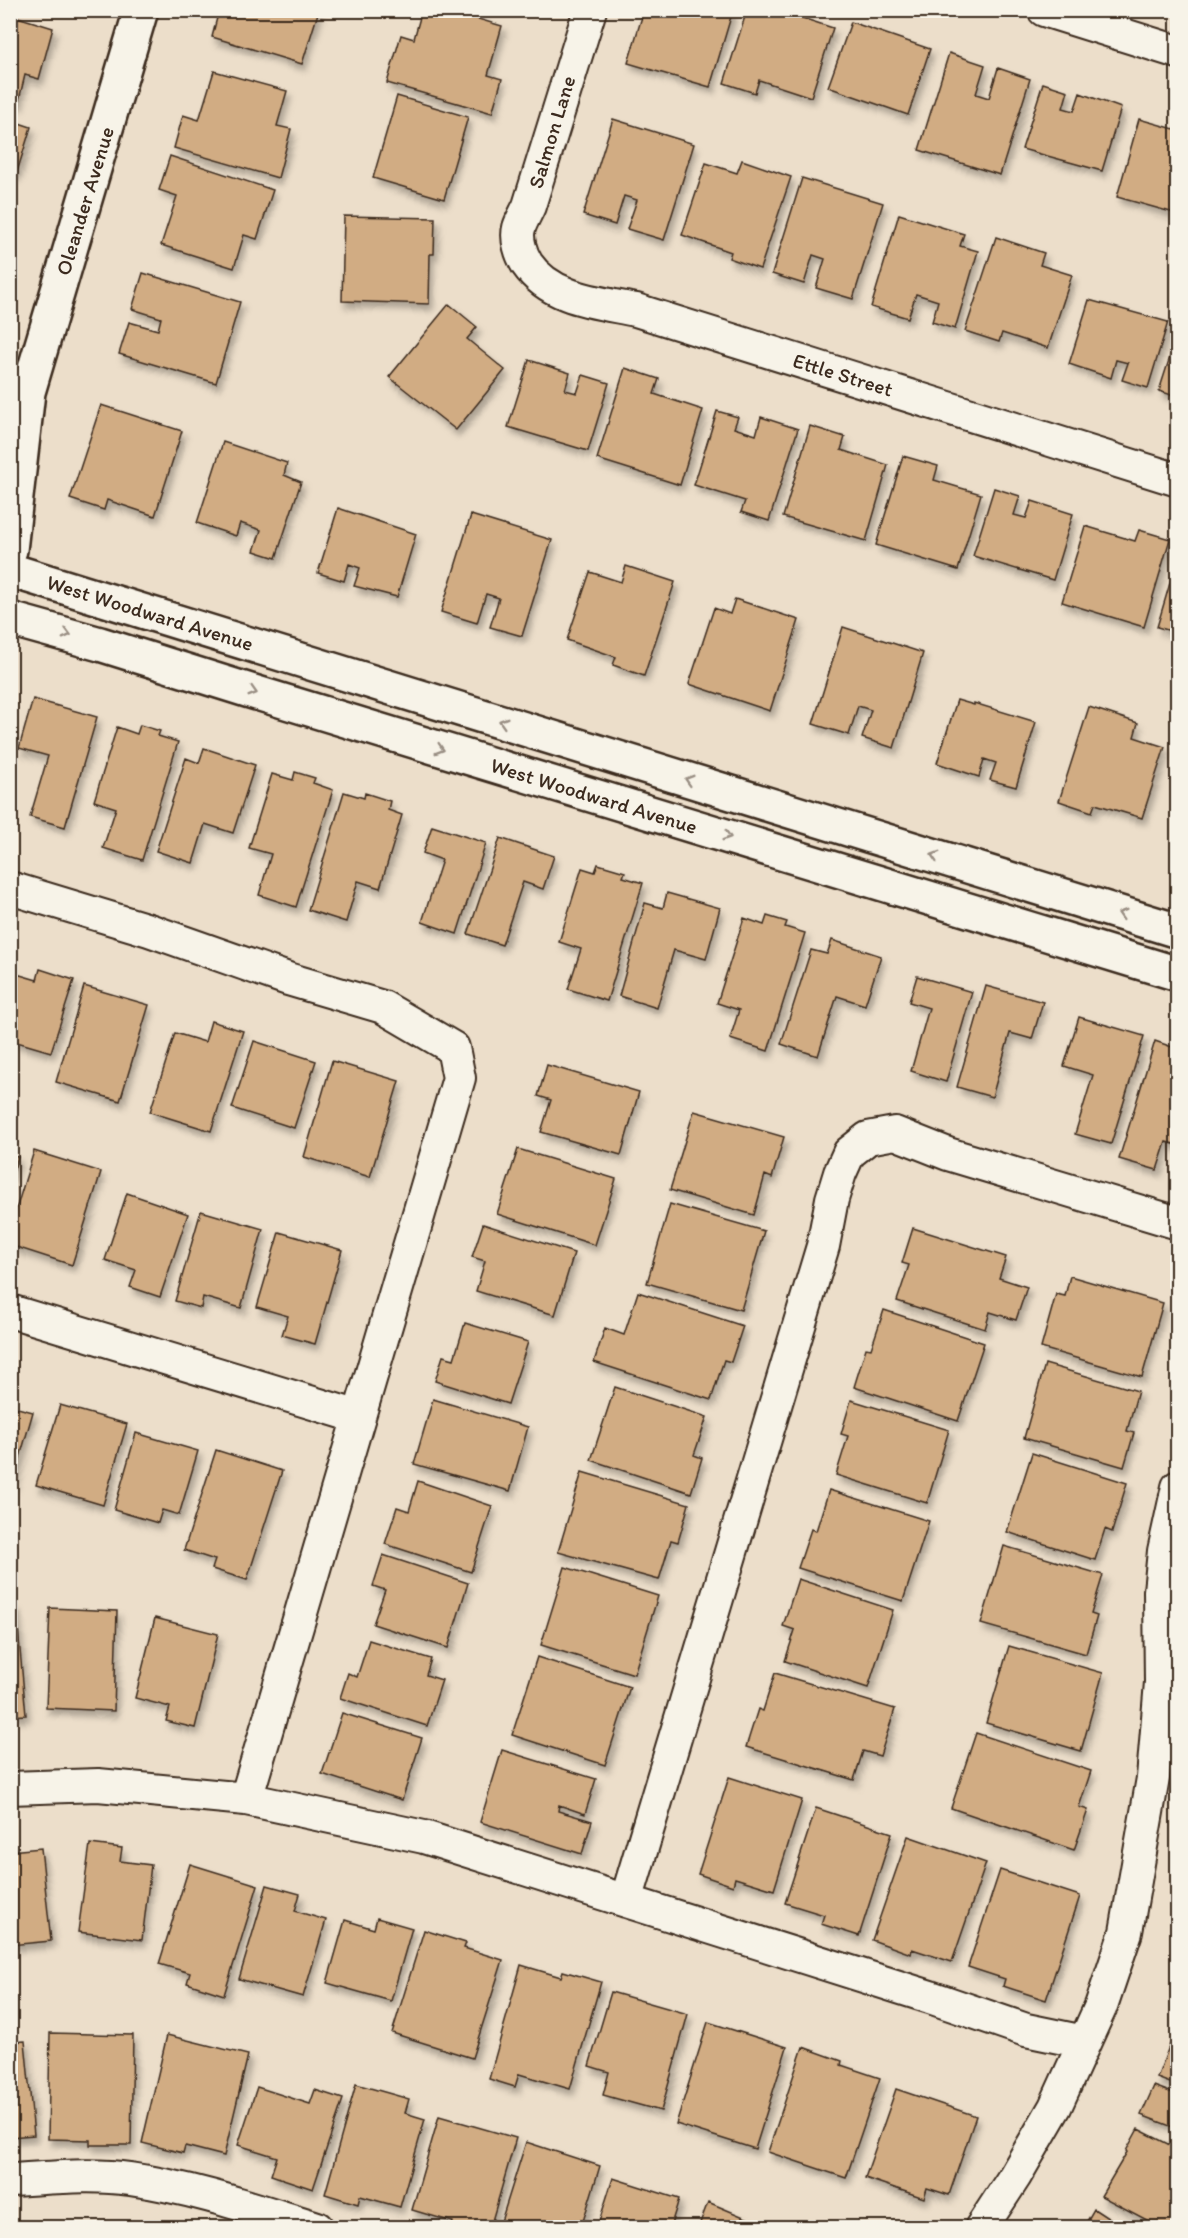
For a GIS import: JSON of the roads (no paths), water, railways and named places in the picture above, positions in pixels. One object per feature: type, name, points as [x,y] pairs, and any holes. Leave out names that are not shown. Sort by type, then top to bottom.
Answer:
[{"type":"street","name":"Oleander Avenue","points":[[10,606],[17,588],[12,560],[19,399],[141,10]]},
{"type":"street","name":"Salmon Lane","points":[[521,254],[519,229],[529,206],[590,10]]},
{"type":"street","points":[[1060,13],[1178,52]]},
{"type":"street","name":"Ettle Street","points":[[521,254],[534,274],[551,288],[570,295],[636,310],[1178,480]]},
{"type":"street","name":"West Woodward Avenue","points":[[12,560],[1178,931]]},
{"type":"street","name":"West Woodward Avenue","points":[[10,619],[100,644],[1178,974]]},
{"type":"street","points":[[10,888],[148,930],[288,979],[383,1007],[453,1048],[459,1078],[246,1799]]},
{"type":"street","points":[[626,1901],[823,1246],[832,1199],[849,1153],[868,1138],[895,1132],[916,1143],[948,1154],[1178,1223]]},
{"type":"street","points":[[10,1311],[359,1417]]},
{"type":"street","points":[[981,2228],[1038,2140],[1055,2107],[1101,2006],[1126,1932],[1169,1683],[1162,1571],[1178,1487]]},
{"type":"street","points":[[10,1788],[98,1785],[246,1799],[424,1838],[930,1997],[1026,2030],[1084,2042]]},
{"type":"street","points":[[10,2180],[89,2176],[129,2179],[205,2193],[317,2228]]}]
